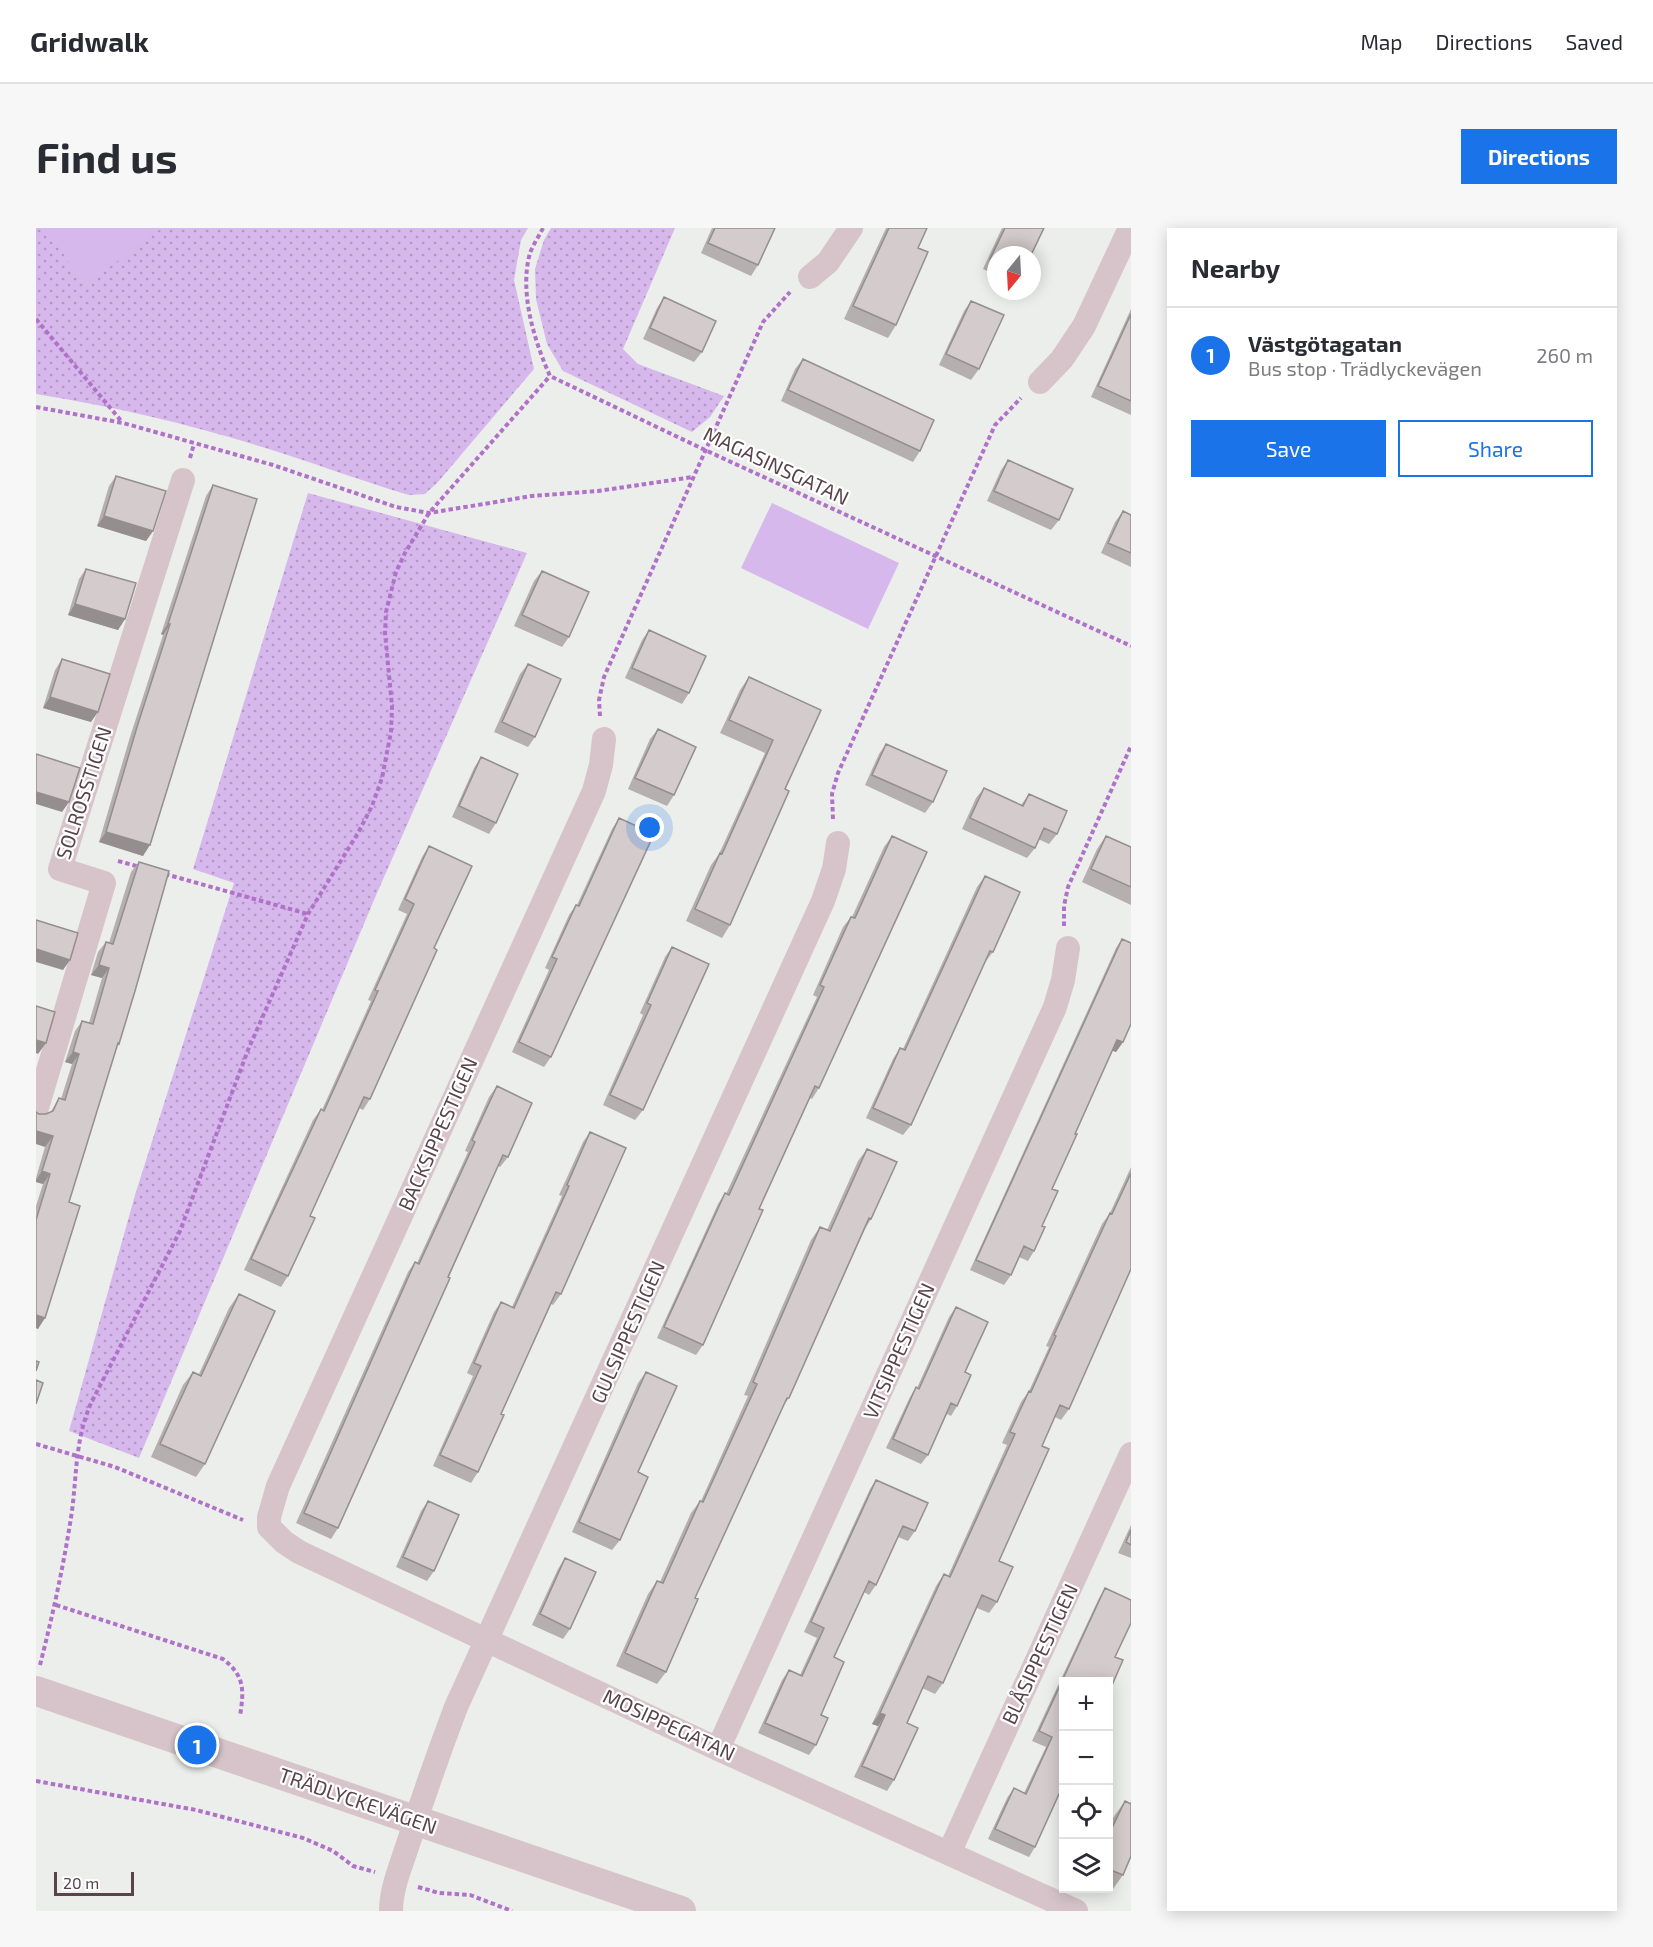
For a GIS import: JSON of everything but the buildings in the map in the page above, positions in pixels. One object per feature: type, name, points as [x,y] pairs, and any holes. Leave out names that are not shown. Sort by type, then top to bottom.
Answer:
[{"type":"street","points":[[810,277],[828,262],[851,228]]},
{"type":"street","points":[[1040,382],[1062,359],[1084,326],[1130,228]]},
{"type":"street","name":"SOLROSSTIGEN","points":[[36,1111],[104,883],[60,869],[183,480]]},
{"type":"street","name":"BACKSIPPESTIGEN","points":[[269,1527],[269,1517],[278,1486],[594,790],[602,765],[604,739]]},
{"type":"street","name":"GULSIPPESTIGEN","points":[[391,1911],[396,1879],[456,1707],[823,901],[834,869],[838,843]]},
{"type":"street","name":"VITSIPPESTIGEN","points":[[718,1749],[1055,1006],[1063,980],[1068,948]]},
{"type":"street","name":"BLÅSIPPESTIGEN","points":[[949,1853],[1131,1454]]},
{"type":"street","name":"MOSIPPEGATAN","points":[[269,1527],[284,1542],[299,1552],[718,1749],[1076,1911]]},
{"type":"street","name":"TRÄDLYCKEVÄGEN","points":[[38,1681],[415,1821],[681,1911]]},
{"type":"path","points":[[38,1681],[56,1605],[74,1498],[76,1456],[82,1423],[180,1232],[248,1050],[308,914],[358,833],[372,806],[382,778],[391,732],[392,706],[385,633],[388,602],[400,562],[429,513],[549,376],[536,336],[525,284],[530,253],[543,228]]},
{"type":"path","points":[[604,739],[599,700],[604,677],[705,450],[763,322],[785,295],[810,277]]},
{"type":"path","points":[[36,319],[123,423]]},
{"type":"path","name":"MAGASINSGATAN","points":[[549,376],[1131,646]]},
{"type":"path","points":[[838,843],[831,813],[832,794],[837,773],[937,556],[994,425],[1040,382]]},
{"type":"path","points":[[36,407],[123,423],[273,465],[396,507],[429,513],[532,496],[598,491],[693,477]]},
{"type":"path","points":[[1068,948],[1064,906],[1068,887],[1131,746]]},
{"type":"path","points":[[112,859],[145,868]]},
{"type":"path","points":[[156,871],[308,914]]},
{"type":"path","points":[[36,1443],[115,1467],[243,1520],[269,1527]]},
{"type":"path","points":[[56,1605],[223,1659],[235,1668],[240,1679],[242,1692],[240,1716]]},
{"type":"path","points":[[36,1781],[196,1810],[303,1838],[333,1851],[353,1866],[427,1891],[470,1895],[512,1911]]},
{"type":"shaded area","points":[[36,228],[528,228],[521,240],[514,280],[534,369],[438,482],[425,494],[409,495],[216,433],[127,411],[36,394]]},
{"type":"shaded area","points":[[47,228],[162,228],[84,286]]},
{"type":"shaded area","points":[[551,228],[675,228],[623,349],[638,364],[724,396],[710,417],[692,432],[563,371],[547,344],[536,299],[535,269],[544,240]]},
{"type":"shaded area","points":[[308,493],[527,553],[377,893],[139,1458],[69,1431],[135,1195],[234,883],[193,869]]},
{"type":"shaded area","points":[[772,503],[899,563],[868,629],[741,568]]},
{"type":"place","name":"Västgötagatan","points":[[197,1745]]}]
